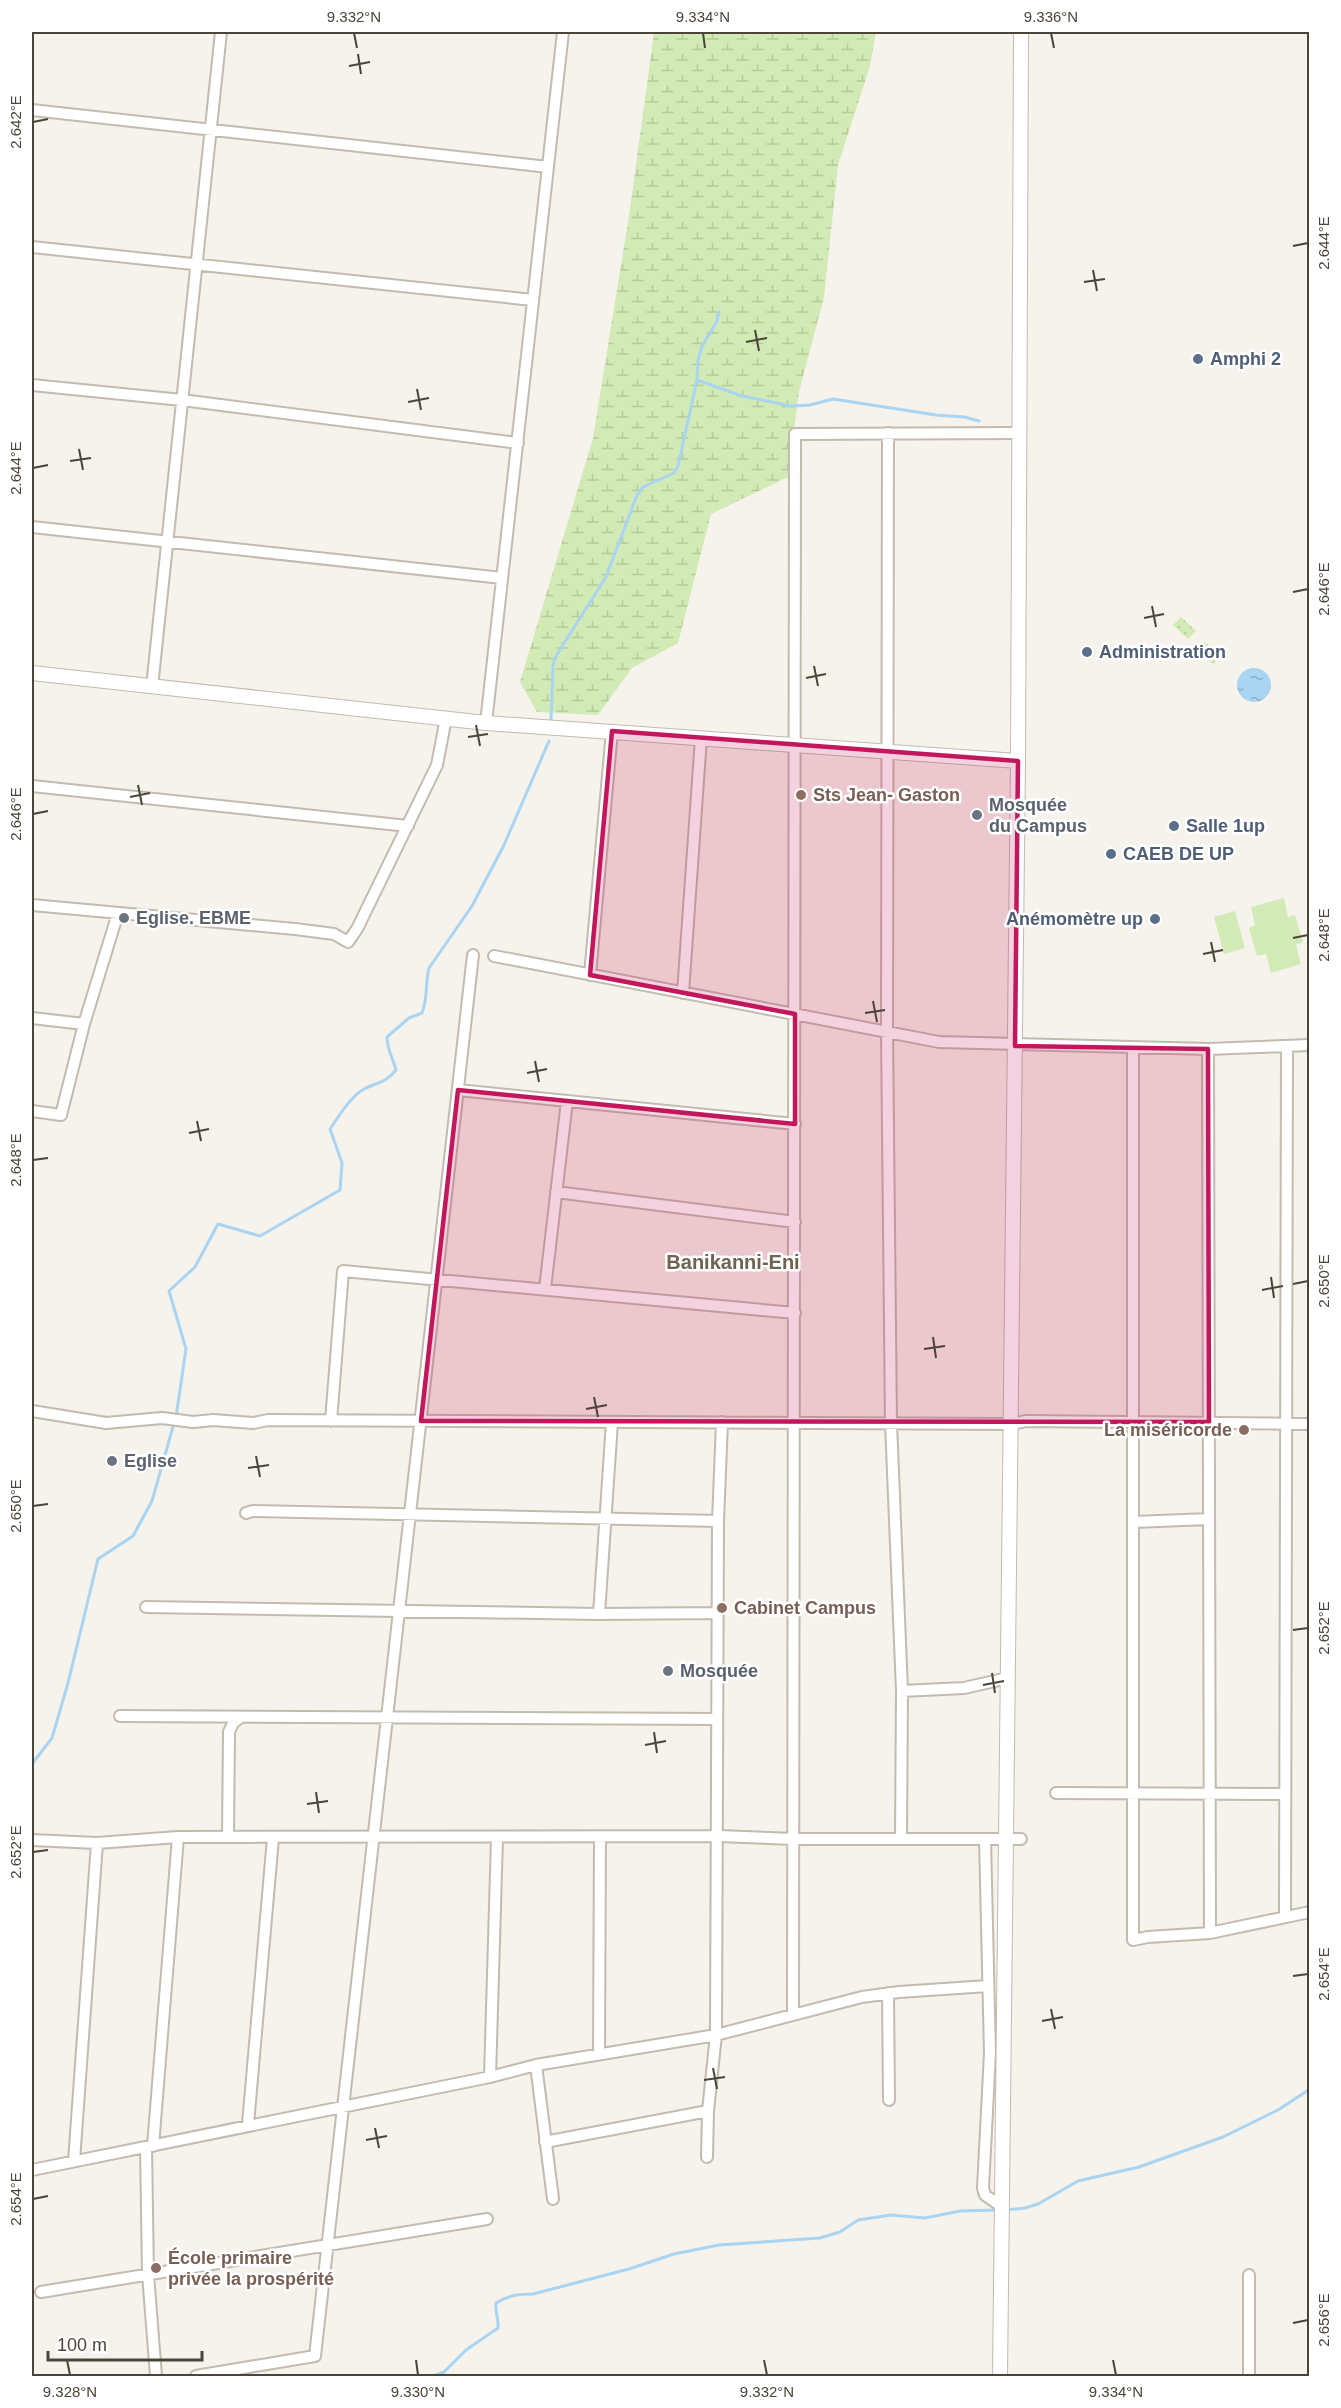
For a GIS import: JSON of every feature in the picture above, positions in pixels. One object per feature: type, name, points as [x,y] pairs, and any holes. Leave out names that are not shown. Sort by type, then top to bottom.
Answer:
[{"type":"street","points":[[152,687],[221,32]]},
{"type":"street","points":[[486,723],[563,32]]},
{"type":"street","points":[[1000,2376],[1018,761],[1021,32]]},
{"type":"street","points":[[32,110],[548,167]]},
{"type":"street","points":[[32,247],[533,300]]},
{"type":"street","points":[[32,385],[182,400],[518,443]]},
{"type":"street","points":[[888,433],[887,1032],[891,1424],[903,1691],[901,1839]]},
{"type":"street","points":[[793,2015],[795,434],[1019,433]]},
{"type":"street","points":[[32,527],[502,578]]},
{"type":"street","points":[[32,674],[486,723],[1018,761]]},
{"type":"street","points":[[32,905],[334,934],[348,942],[437,765],[447,718]]},
{"type":"street","points":[[590,975],[612,731]]},
{"type":"street","points":[[683,993],[701,738]]},
{"type":"street","points":[[32,786],[408,826]]},
{"type":"street","points":[[32,1111],[61,1115],[84,1024],[118,913]]},
{"type":"street","points":[[195,2376],[315,2356],[474,955]]},
{"type":"street","points":[[494,956],[939,1042],[1015,1046],[1208,1049],[1310,1045]]},
{"type":"street","points":[[32,1018],[84,1024]]},
{"type":"street","points":[[1285,1917],[1287,1046]]},
{"type":"street","points":[[1133,1047],[1133,1940],[1210,1933],[1310,1912]]},
{"type":"street","points":[[1208,1049],[1210,1933]]},
{"type":"street","points":[[458,1090],[795,1124]]},
{"type":"street","points":[[545,1289],[567,1101]]},
{"type":"street","points":[[556,1192],[795,1222]]},
{"type":"street","points":[[331,1420],[343,1271],[795,1313]]},
{"type":"street","points":[[32,1412],[106,1423],[162,1418],[186,1422],[213,1420],[253,1423],[268,1420],[331,1420],[891,1424],[1012,1424],[1026,1421],[1310,1424]]},
{"type":"street","points":[[599,1614],[612,1422]]},
{"type":"street","points":[[707,2157],[708,2111],[716,2035],[719,1836],[718,1521],[722,1422]]},
{"type":"street","points":[[246,1513],[253,1511],[718,1521]]},
{"type":"street","points":[[1133,1522],[1209,1519]]},
{"type":"street","points":[[146,1607],[599,1614],[718,1613]]},
{"type":"street","points":[[903,1691],[964,1688],[1008,1678]]},
{"type":"street","points":[[120,1716],[717,1719]]},
{"type":"street","points":[[228,1837],[229,1732],[233,1723],[241,1717]]},
{"type":"street","points":[[1056,1793],[1285,1794]]},
{"type":"street","points":[[32,1840],[97,1843],[178,1837],[719,1836],[794,1839],[1021,1839]]},
{"type":"street","points":[[156,2376],[148,2274],[149,2146],[178,1837]]},
{"type":"street","points":[[599,2053],[600,1837]]},
{"type":"street","points":[[248,2124],[273,1838]]},
{"type":"street","points":[[490,2077],[497,1838]]},
{"type":"street","points":[[985,1839],[990,2072],[983,2188],[985,2195],[1001,2206]]},
{"type":"street","points":[[74,2161],[97,1843]]},
{"type":"street","points":[[32,2170],[248,2124],[490,2077],[536,2065],[716,2035],[862,1997],[988,1986]]},
{"type":"street","points":[[888,1993],[889,2100]]},
{"type":"street","points":[[536,2065],[553,2199]]},
{"type":"street","points":[[545,2142],[708,2111]]},
{"type":"street","points":[[41,2292],[487,2218]]},
{"type":"street","points":[[1249,2275],[1250,2376]]},
{"type":"highlighted area","points":[[612,731],[1018,761],[1015,1046],[1208,1049],[1209,1422],[421,1421],[458,1090],[795,1124],[795,1014],[590,975]]},
{"type":"green space","points":[[654,32],[876,32],[870,66],[838,165],[824,297],[799,392],[788,477],[711,514],[678,643],[632,668],[598,715],[537,712],[520,682],[593,438],[629,216]]},
{"type":"green space","points":[[1181,617],[1196,631],[1188,639],[1173,625]]},
{"type":"green space","points":[[1205,642],[1221,656],[1213,664],[1198,650]]},
{"type":"green space","points":[[1284,898],[1288,917],[1295,915],[1303,942],[1296,945],[1301,964],[1271,973],[1266,954],[1257,956],[1249,928],[1255,925],[1251,907]]},
{"type":"green space","points":[[1235,911],[1245,948],[1224,954],[1214,917]]},
{"type":"water","points":[[1254,668],[1266,673],[1271,685],[1266,697],[1254,702],[1242,697],[1237,685],[1242,673]]},
{"type":"waterway","points":[[551,720],[553,665],[556,656],[606,577],[637,495],[643,487],[674,473],[678,466],[697,380],[698,360],[702,346],[716,323],[719,312]]},
{"type":"waterway","points":[[697,380],[742,396],[791,406],[810,405],[833,399],[979,421]]},
{"type":"waterway","points":[[176,1417],[186,1349],[169,1291],[195,1267],[218,1224],[260,1236],[340,1190],[342,1163],[330,1129],[354,1097],[364,1089],[385,1080],[396,1070],[387,1037],[409,1018],[422,1013],[429,968],[472,906],[504,845],[549,741]]},
{"type":"waterway","points":[[32,1764],[52,1738],[68,1683],[98,1559],[133,1536],[152,1501],[174,1423]]},
{"type":"waterway","points":[[1005,2210],[1038,2204],[1078,2181],[1139,2167],[1223,2137],[1278,2110],[1310,2089]]},
{"type":"waterway","points":[[433,2376],[444,2372],[466,2350],[498,2328],[496,2303],[510,2297],[533,2294],[629,2269],[674,2254],[719,2245],[820,2238],[840,2232],[858,2220],[891,2215],[925,2218],[960,2211],[998,2210]]},
{"type":"place","name":"Amphi 2","points":[[1198,359]]},
{"type":"place","name":"Administration","points":[[1087,652]]},
{"type":"place","name":"Sts Jean- Gaston","points":[[801,795]]},
{"type":"place","name":"Mosquée du Campus","points":[[977,815]]},
{"type":"place","name":"Salle 1up","points":[[1174,826]]},
{"type":"place","name":"CAEB DE UP","points":[[1111,854]]},
{"type":"place","name":"Eglise. EBME","points":[[124,918]]},
{"type":"place","name":"Anémomètre up","points":[[1155,919]]},
{"type":"place","name":"La miséricorde","points":[[1244,1430]]},
{"type":"place","name":"Eglise","points":[[112,1461]]},
{"type":"place","name":"Cabinet Campus","points":[[722,1608]]},
{"type":"place","name":"Mosquée","points":[[668,1671]]},
{"type":"place","name":"École primaire privée la prospérité","points":[[156,2268]]},
{"type":"district","name":"Banikanni-Eni","points":[[733,1262]]}]
